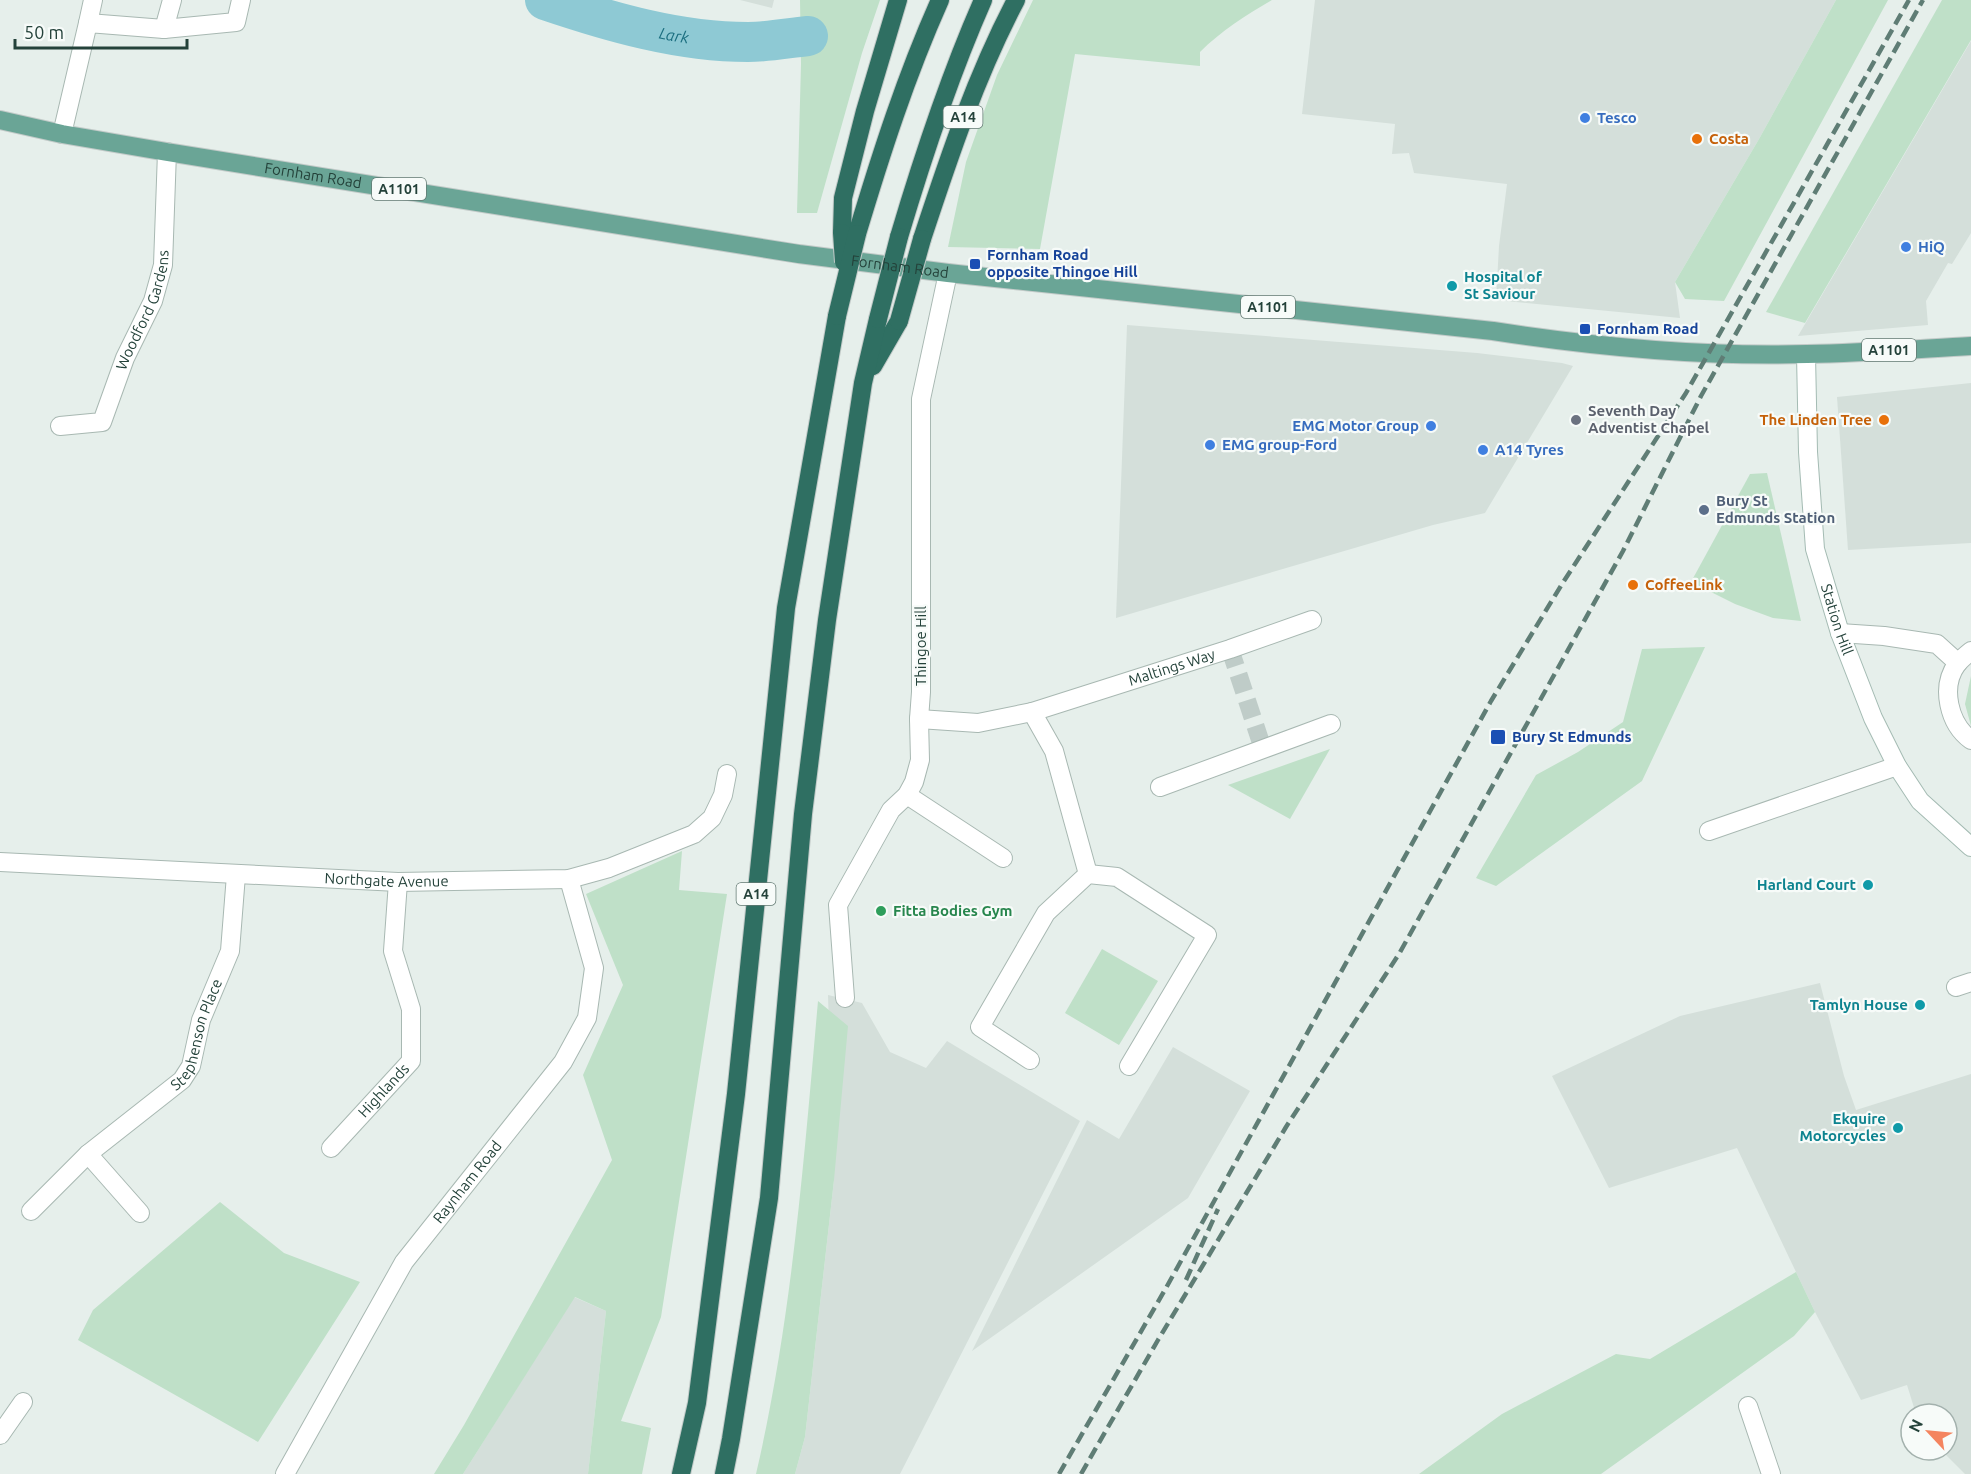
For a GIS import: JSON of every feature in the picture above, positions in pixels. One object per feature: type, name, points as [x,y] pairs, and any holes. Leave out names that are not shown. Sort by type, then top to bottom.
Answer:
[{"type":"highway","name":"A14","points":[[681,1474],[697,1403],[736,1094],[786,608],[837,315],[845,282],[849,233],[843,198],[865,111],[898,0]]},
{"type":"highway","name":"A14","points":[[849,233],[920,45],[940,0]]},
{"type":"highway","name":"A14","points":[[724,1474],[769,1198],[803,814],[827,620],[862,383],[922,157],[958,56],[983,0]]},
{"type":"highway","name":"A14","points":[[862,383],[899,321],[922,239],[954,141],[992,45],[1016,0]]},
{"type":"main road","name":"Fornham Road","points":[[0,120],[62,134],[167,152],[787,252],[948,273],[1493,331],[1576,344],[1680,351],[1806,354]]},
{"type":"main road","name":"A1101","points":[[1806,354],[1971,346]]},
{"type":"street","points":[[62,134],[93,0]]},
{"type":"street","points":[[164,28],[172,0]]},
{"type":"street","points":[[88,23],[164,28],[236,22],[241,0]]},
{"type":"street","name":"Woodford Gardens","points":[[60,426],[102,422],[125,358],[153,301],[163,265],[167,152]]},
{"type":"street","name":"Thingoe Hill","points":[[844,998],[838,905],[891,810],[907,795],[914,782],[920,760],[921,399],[948,273]]},
{"type":"street","name":"Station Hill","points":[[1806,354],[1808,452],[1815,549],[1840,633],[1873,718],[1897,766],[1920,801],[1971,847]]},
{"type":"street","name":"Maltings Way","points":[[919,719],[978,723],[1032,712],[1312,620]]},
{"type":"street","points":[[1840,633],[1884,636],[1937,644],[1964,657],[1951,675],[1948,694],[1951,713],[1960,730],[1971,740]]},
{"type":"street","points":[[1032,712],[1054,751],[1088,874]]},
{"type":"street","points":[[1160,787],[1331,724]]},
{"type":"street","points":[[1709,831],[1897,766]]},
{"type":"street","name":"Northgate Avenue","points":[[0,862],[398,882],[569,879],[609,868],[694,834],[711,818],[723,795],[727,774]]},
{"type":"street","points":[[907,795],[1003,858]]},
{"type":"street","points":[[1030,1060],[980,1027],[1046,914],[1088,874],[1117,877],[1208,935],[1129,1066]]},
{"type":"street","name":"Stephenson Place","points":[[31,1211],[88,1154],[182,1080],[191,1066],[201,1020],[230,951],[236,875]]},
{"type":"street","name":"Raynham Road","points":[[285,1474],[404,1262],[563,1062],[587,1018],[594,968],[569,879]]},
{"type":"street","name":"Highlands","points":[[331,1148],[411,1061],[411,1009],[393,951],[398,882]]},
{"type":"street","points":[[88,1154],[140,1213]]},
{"type":"street","points":[[0,1435],[23,1402]]},
{"type":"street","points":[[1748,1406],[1771,1474]]},
{"type":"shaded area","points":[[740,0],[774,0],[772,8]]},
{"type":"shaded area","name":"Tesco","points":[[1315,0],[1836,0],[1759,139],[1675,282],[1680,318],[1496,300],[1499,246],[1507,184],[1414,173],[1409,153],[1392,154],[1395,124],[1302,114]]},
{"type":"shaded area","name":"HiQ","points":[[1971,41],[1971,233],[1952,264],[1948,263],[1926,301],[1928,325],[1798,336]]},
{"type":"shaded area","points":[[1127,325],[1477,353],[1573,366],[1485,513],[1433,525],[1116,618]]},
{"type":"shaded area","points":[[1971,383],[1971,543],[1848,550],[1837,397]]},
{"type":"shaded area","points":[[1820,983],[1844,1076],[1856,1110],[1971,1074],[1971,1474],[1965,1474],[1953,1462],[1959,1462],[1959,1402],[1912,1402],[1907,1385],[1861,1400],[1815,1312],[1737,1148],[1609,1188],[1552,1076],[1680,1016]]},
{"type":"shaded area","points":[[828,995],[862,1003],[890,1052],[926,1068],[947,1041],[1080,1121],[900,1474],[795,1474],[805,1437],[834,1180]]},
{"type":"shaded area","points":[[1173,1047],[1250,1091],[1188,1198],[972,1351],[1087,1120],[1119,1139]]},
{"type":"shaded area","points":[[574,1297],[606,1311],[588,1474],[463,1474]]},
{"type":"green space","points":[[800,0],[880,0],[862,53],[817,213],[797,213],[801,64]]},
{"type":"green space","points":[[1033,0],[1272,0],[1208,44],[1200,52],[1200,66],[1075,54],[1040,249],[948,247],[966,162],[997,75]]},
{"type":"green space","points":[[1836,0],[1888,0],[1724,301],[1685,299],[1675,282],[1759,139]]},
{"type":"green space","points":[[1942,0],[1971,0],[1971,40],[1805,323],[1766,312]]},
{"type":"green space","points":[[1767,473],[1801,621],[1773,618],[1735,604],[1691,582],[1750,474]]},
{"type":"green space","points":[[1705,647],[1642,781],[1496,886],[1476,878],[1536,775],[1578,752],[1623,722],[1642,649]]},
{"type":"green space","points":[[1971,676],[1971,726],[1965,704]]},
{"type":"green space","points":[[1330,749],[1290,819],[1228,785]]},
{"type":"green space","points":[[682,851],[679,890],[727,894],[661,1317],[621,1421],[651,1428],[642,1474],[588,1474],[606,1311],[575,1297],[463,1474],[434,1474],[464,1425],[612,1160],[583,1075],[623,985],[586,894]]},
{"type":"green space","points":[[1102,949],[1158,981],[1119,1045],[1065,1013]]},
{"type":"green space","points":[[818,1001],[848,1026],[834,1180],[805,1437],[795,1474],[756,1474],[788,1298],[802,1179]]},
{"type":"green space","points":[[220,1202],[284,1253],[360,1282],[258,1442],[78,1340],[93,1310]]},
{"type":"green space","points":[[1796,1272],[1815,1312],[1794,1336],[1601,1474],[1419,1474],[1502,1414],[1616,1354],[1650,1359]]},
{"type":"waterway","name":"Lark","points":[[545,0],[620,23],[696,39],[748,42],[808,36]]},
{"type":"tunnel","points":[[1230,649],[1263,749]]},
{"type":"railway","points":[[1059,1474],[1166,1288],[1491,701],[1562,584],[1686,393],[1909,0]]},
{"type":"railway","points":[[1081,1474],[1158,1340],[1286,1127],[1399,954],[1623,551],[1701,396],[1923,0]]},
{"type":"railway","points":[[1186,1280],[1218,1209]]},
{"type":"place","name":"Tesco","points":[[1585,118]]},
{"type":"place","name":"Costa","points":[[1697,139]]},
{"type":"place","name":"HiQ","points":[[1906,247]]},
{"type":"place","name":"Fornham Road opposite Thingoe Hill","points":[[975,264]]},
{"type":"place","name":"Hospital of St Saviour","points":[[1452,286]]},
{"type":"place","name":"Fornham Road","points":[[1585,329]]},
{"type":"place","name":"Seventh Day Adventist Chapel","points":[[1576,420]]},
{"type":"place","name":"The Linden Tree","points":[[1884,420]]},
{"type":"place","name":"EMG Motor Group","points":[[1431,426]]},
{"type":"place","name":"EMG group-Ford","points":[[1210,445]]},
{"type":"place","name":"A14 Tyres","points":[[1483,450]]},
{"type":"place","name":"Bury St Edmunds Station","points":[[1704,510]]},
{"type":"place","name":"CoffeeLink","points":[[1633,585]]},
{"type":"place","name":"Bury St Edmunds","points":[[1498,737]]},
{"type":"place","name":"Harland Court","points":[[1868,885]]},
{"type":"place","name":"Fitta Bodies Gym","points":[[881,911]]},
{"type":"place","name":"Tamlyn House","points":[[1920,1005]]},
{"type":"place","name":"Ekquire Motorcycles","points":[[1898,1128]]}]
